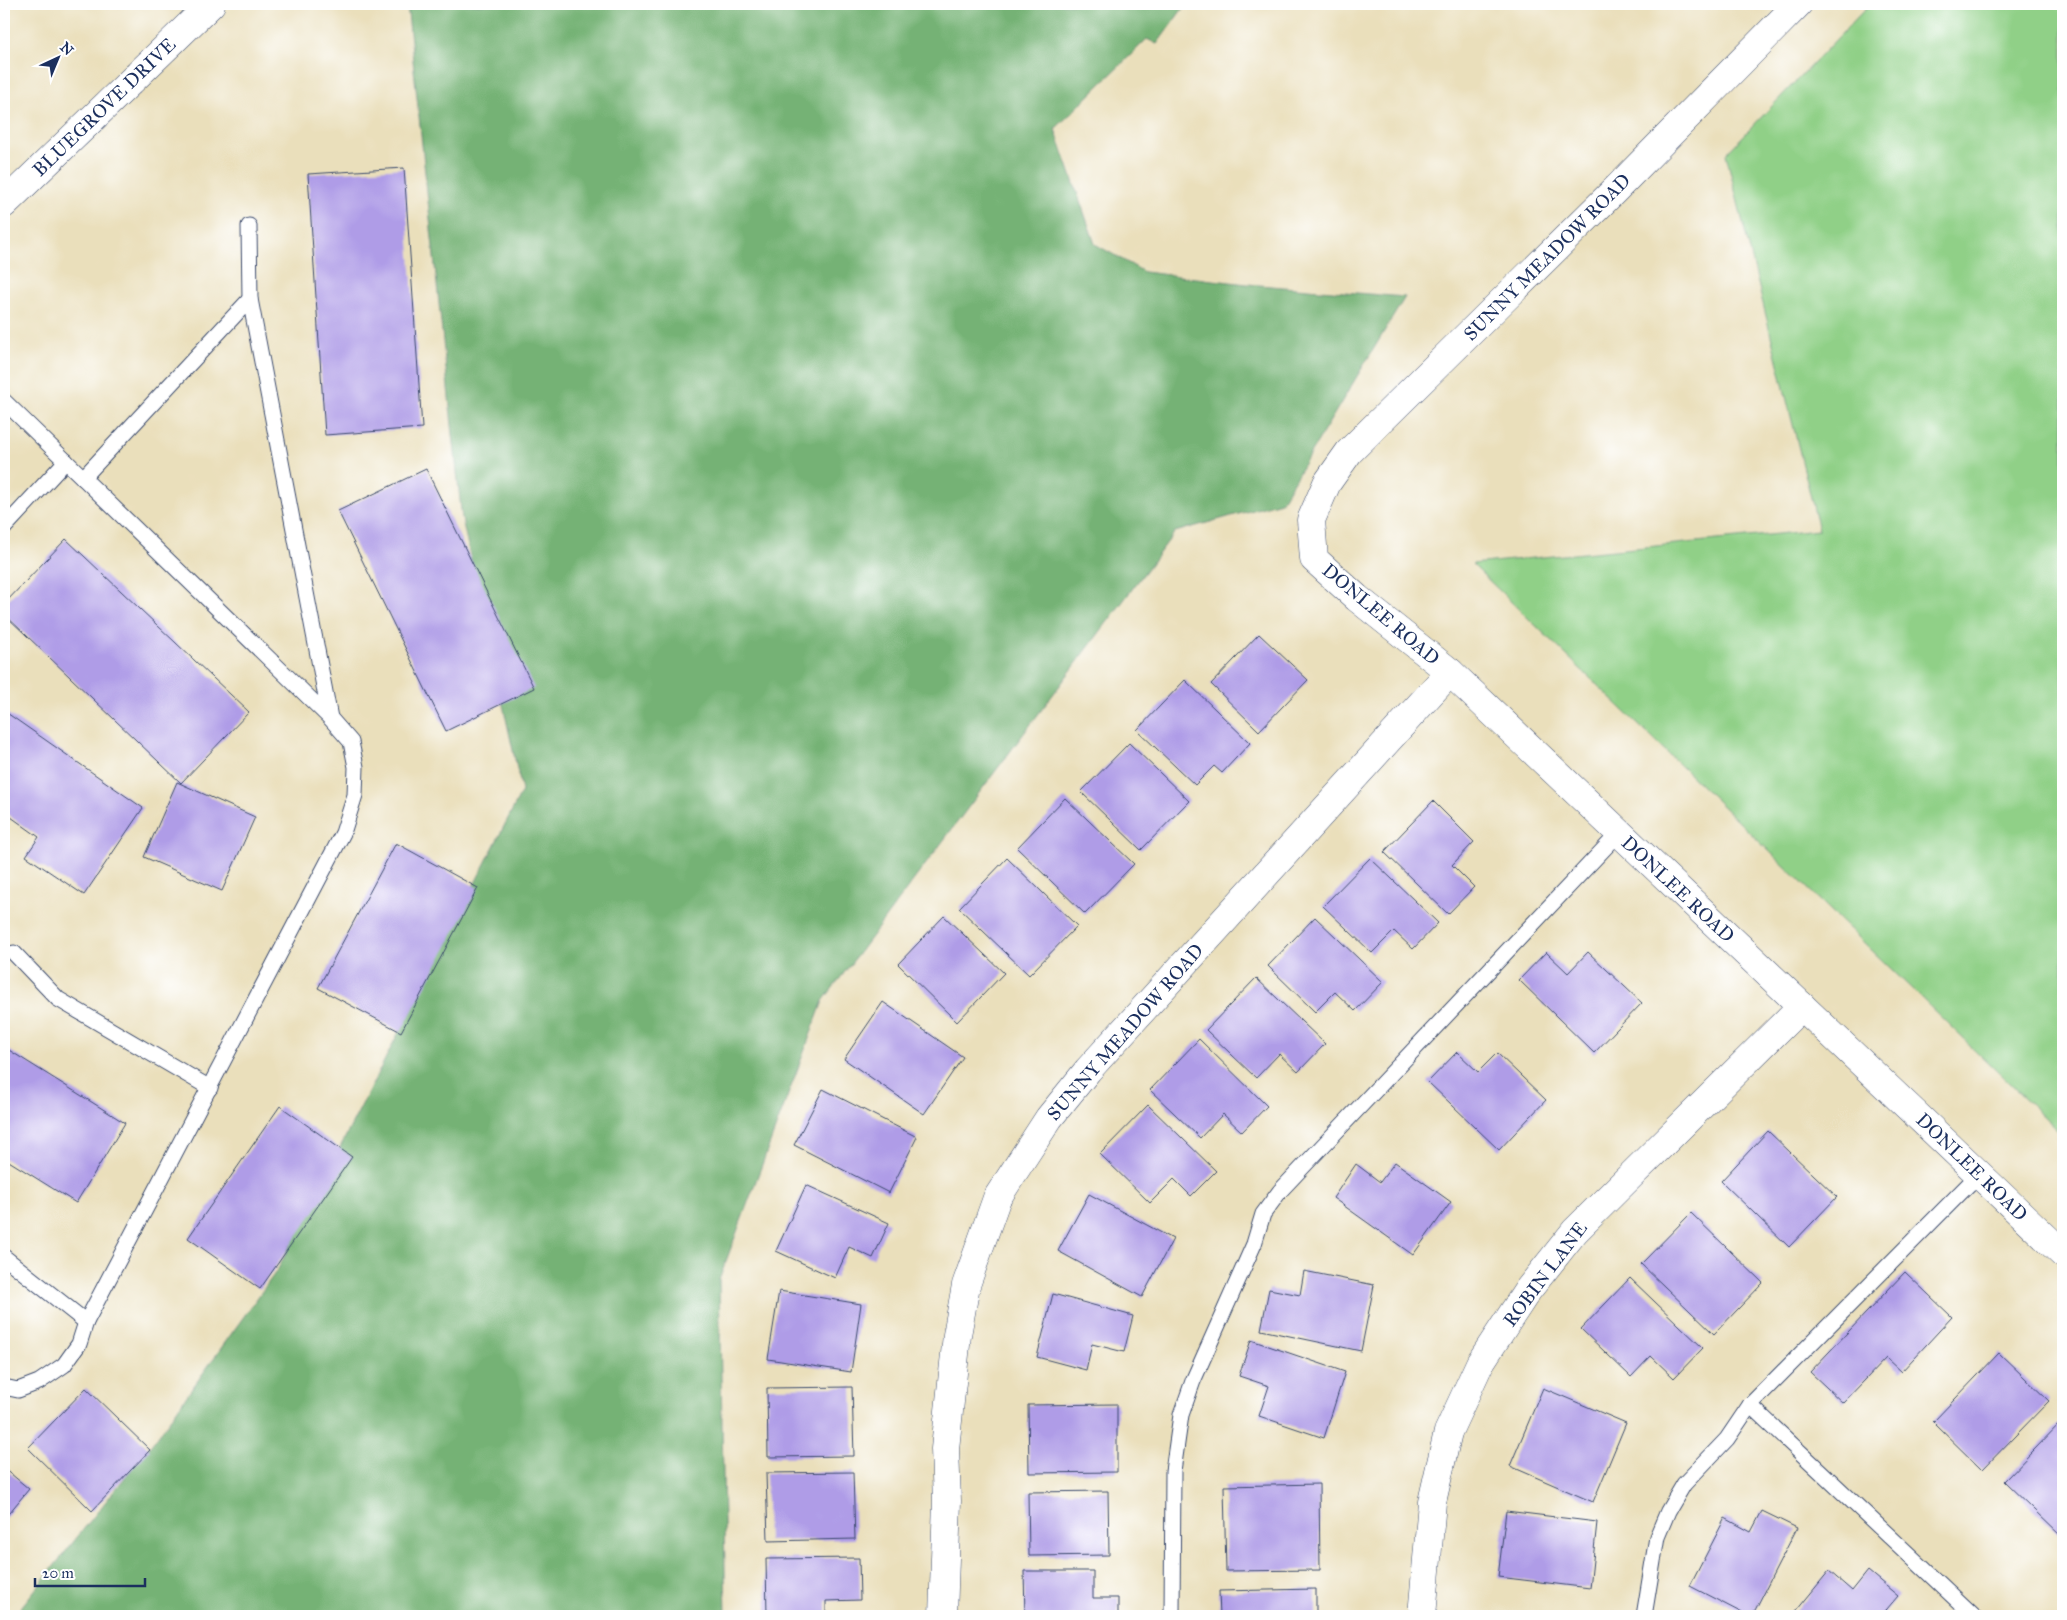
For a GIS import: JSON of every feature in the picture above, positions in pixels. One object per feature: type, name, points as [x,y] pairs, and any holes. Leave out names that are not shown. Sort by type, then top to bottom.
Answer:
[{"type":"street","name":"SUNNY MEADOW ROAD","points":[[1311,520],[1327,483],[1349,452],[1607,198],[1798,4]]},
{"type":"street","name":"BLUEGROVE DRIVE","points":[[4,204],[207,8]]},
{"type":"street","name":"DONLEE ROAD","points":[[1311,520],[1314,559],[1358,598],[1450,672],[2063,1254]]},
{"type":"street","name":"SUNNY MEADOW ROAD","points":[[942,1616],[947,1501],[946,1449],[957,1335],[966,1285],[997,1198],[1049,1118],[1088,1070],[1450,672]]},
{"type":"street","name":"ROBIN LANE","points":[[1422,1616],[1432,1502],[1448,1432],[1480,1364],[1528,1290],[1575,1231],[1802,1006]]},
{"type":"lane","points":[[249,226],[250,299],[330,718]]},
{"type":"lane","points":[[83,478],[250,299]]},
{"type":"lane","points":[[4,402],[330,718],[351,742],[356,767],[355,795],[343,833],[86,1322],[79,1344],[64,1365],[38,1382],[18,1390],[4,1387]]},
{"type":"lane","points":[[4,528],[66,462]]},
{"type":"lane","points":[[1172,1616],[1173,1471],[1182,1414],[1194,1381],[1254,1244],[1264,1214],[1280,1191],[1619,832]]},
{"type":"lane","points":[[14,953],[58,999],[210,1088]]},
{"type":"lane","points":[[1644,1616],[1657,1537],[1668,1511],[1684,1484],[1727,1439],[1750,1405],[1979,1174]]},
{"type":"lane","points":[[4,1256],[86,1322]]},
{"type":"lane","points":[[1750,1405],[1974,1616]]},
{"type":"green space","points":[[407,4],[1186,4],[1157,44],[1147,39],[1055,129],[1095,244],[1144,272],[1247,284],[1405,297],[1281,502],[1175,532],[823,1001],[719,1280],[726,1616],[14,1616],[155,1440],[278,1269],[522,791],[462,519]]},
{"type":"green space","points":[[1870,4],[2063,4],[2063,1135],[1472,564],[1819,530],[1726,154]]},
{"type":"building","points":[[404,168],[422,428],[325,435],[308,174]]},
{"type":"building","points":[[426,469],[534,688],[446,731],[338,511]]},
{"type":"building","points":[[66,539],[249,712],[181,783],[4,614],[4,604]]},
{"type":"building","points":[[1259,634],[1308,680],[1259,731],[1211,684]]},
{"type":"building","points":[[1185,680],[1250,743],[1222,773],[1214,766],[1195,785],[1137,730]]},
{"type":"building","points":[[4,711],[143,808],[84,895],[26,856],[39,837],[4,812]]},
{"type":"building","points":[[1129,743],[1189,801],[1141,850],[1081,792]]},
{"type":"building","points":[[177,782],[255,817],[222,891],[144,857]]},
{"type":"building","points":[[1065,798],[1134,864],[1085,914],[1017,848]]},
{"type":"building","points":[[1433,801],[1474,842],[1452,865],[1474,887],[1448,914],[1384,852]]},
{"type":"building","points":[[396,843],[478,888],[401,1032],[318,988]]},
{"type":"building","points":[[1007,858],[1077,926],[1029,975],[959,908]]},
{"type":"building","points":[[1370,858],[1438,923],[1413,949],[1394,931],[1372,953],[1323,906]]},
{"type":"building","points":[[944,916],[1004,973],[957,1022],[898,964]]},
{"type":"building","points":[[1315,917],[1383,982],[1355,1011],[1335,992],[1315,1012],[1268,966]]},
{"type":"building","points":[[1546,952],[1568,973],[1588,952],[1642,1003],[1594,1053],[1519,980]]},
{"type":"building","points":[[1256,978],[1325,1044],[1298,1072],[1279,1054],[1256,1078],[1206,1030]]},
{"type":"building","points":[[883,1002],[963,1057],[924,1114],[844,1059]]},
{"type":"building","points":[[1199,1039],[1267,1106],[1242,1132],[1223,1114],[1200,1138],[1150,1090]]},
{"type":"building","points":[[4,1047],[125,1123],[76,1203],[4,1158]]},
{"type":"building","points":[[1457,1052],[1478,1072],[1497,1053],[1546,1100],[1499,1150],[1428,1082]]},
{"type":"building","points":[[823,1089],[917,1137],[889,1193],[794,1145]]},
{"type":"building","points":[[1148,1105],[1216,1171],[1191,1196],[1174,1179],[1150,1203],[1100,1154]]},
{"type":"building","points":[[280,1106],[352,1157],[260,1289],[188,1238]]},
{"type":"building","points":[[1768,1131],[1837,1197],[1789,1247],[1721,1181]]},
{"type":"building","points":[[1395,1162],[1451,1202],[1413,1255],[1333,1198],[1356,1164],[1380,1182]]},
{"type":"building","points":[[806,1185],[889,1223],[873,1258],[849,1247],[835,1278],[776,1251]]},
{"type":"building","points":[[1089,1194],[1173,1239],[1142,1297],[1058,1251]]},
{"type":"building","points":[[1691,1213],[1763,1283],[1714,1334],[1641,1264]]},
{"type":"building","points":[[1304,1271],[1374,1285],[1361,1351],[1261,1330],[1269,1289],[1300,1295]]},
{"type":"building","points":[[1905,1272],[1952,1317],[1901,1372],[1886,1358],[1843,1403],[1810,1372]]},
{"type":"building","points":[[1630,1278],[1703,1348],[1674,1378],[1651,1356],[1631,1377],[1581,1329]]},
{"type":"building","points":[[779,1291],[861,1304],[851,1372],[768,1359]]},
{"type":"building","points":[[1053,1294],[1133,1316],[1124,1352],[1092,1344],[1086,1370],[1037,1357]]},
{"type":"building","points":[[1251,1340],[1345,1372],[1324,1438],[1259,1416],[1269,1386],[1239,1376]]},
{"type":"building","points":[[1999,1353],[2049,1401],[1982,1470],[1933,1422]]},
{"type":"building","points":[[852,1387],[854,1456],[768,1457],[767,1388]]},
{"type":"building","points":[[86,1388],[150,1450],[92,1511],[28,1448]]},
{"type":"building","points":[[1543,1388],[1626,1423],[1593,1502],[1510,1466]]},
{"type":"building","points":[[1117,1404],[1117,1472],[1029,1473],[1028,1405]]},
{"type":"building","points":[[2063,1420],[2063,1538],[2004,1481]]},
{"type":"building","points":[[4,1468],[29,1489],[4,1519]]},
{"type":"building","points":[[853,1472],[855,1539],[768,1541],[766,1473]]},
{"type":"building","points":[[1319,1484],[1320,1570],[1226,1571],[1224,1486]]},
{"type":"building","points":[[1108,1491],[1109,1555],[1029,1556],[1028,1492]]},
{"type":"building","points":[[1506,1511],[1597,1522],[1590,1588],[1498,1577]]},
{"type":"building","points":[[1762,1511],[1797,1528],[1752,1616],[1748,1616],[1690,1586],[1725,1518],[1751,1532]]},
{"type":"building","points":[[859,1558],[860,1600],[826,1601],[826,1616],[767,1616],[766,1559]]},
{"type":"building","points":[[1024,1571],[1093,1571],[1093,1598],[1118,1598],[1118,1616],[1025,1616]]},
{"type":"building","points":[[1829,1571],[1852,1591],[1868,1571],[1898,1596],[1881,1616],[1792,1616]]},
{"type":"building","points":[[1316,1589],[1316,1616],[1220,1616],[1219,1591]]}]
